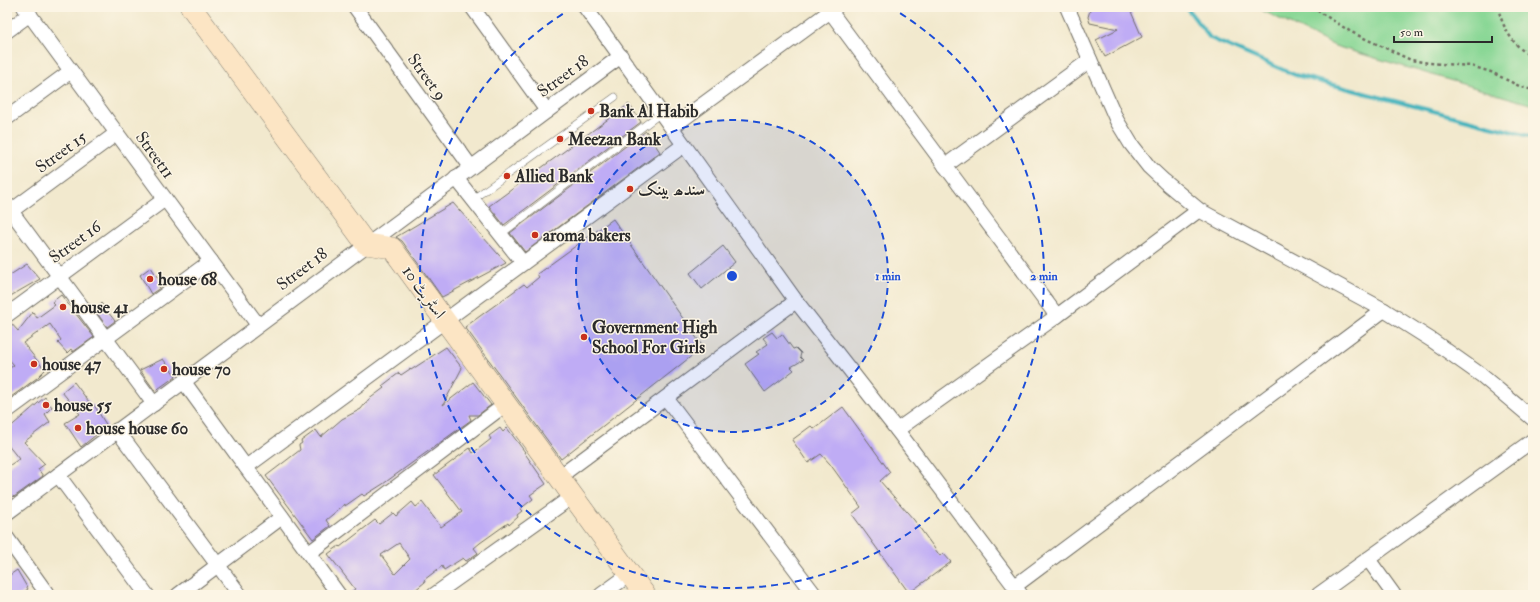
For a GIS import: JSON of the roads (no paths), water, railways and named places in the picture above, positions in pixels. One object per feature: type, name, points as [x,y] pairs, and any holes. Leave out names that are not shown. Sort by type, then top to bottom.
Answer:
[{"type":"street","points":[[191,7],[366,244]]},
{"type":"street","name":"Street 9","points":[[354,7],[470,167]]},
{"type":"street","points":[[472,7],[547,111]]},
{"type":"street","points":[[585,7],[796,301],[897,430],[1018,591],[1384,310]]},
{"type":"street","points":[[1067,7],[1117,121],[1131,144],[1149,167],[1164,181],[1199,210],[1384,310],[1481,375],[1533,419]]},
{"type":"street","points":[[672,127],[831,9],[945,166],[1057,316]]},
{"type":"street","points":[[7,31],[27,11]]},
{"type":"street","name":"Street11","points":[[27,11],[258,325]]},
{"type":"street","name":"Street 18","points":[[7,513],[184,382],[366,244],[621,56]]},
{"type":"street","points":[[945,166],[1090,60]]},
{"type":"street","points":[[7,118],[71,71]]},
{"type":"street","name":"Street 15","points":[[9,212],[117,133]]},
{"type":"street","points":[[246,467],[684,145]]},
{"type":"street","points":[[456,178],[524,263]]},
{"type":"street","name":"Street 16","points":[[7,315],[165,199]]},
{"type":"street","points":[[897,430],[1057,316],[1199,210]]},
{"type":"street","points":[[9,212],[59,276],[154,404]]},
{"type":"street","name":"اسٹریٹ 10","points":[[366,244],[392,248],[645,595]]},
{"type":"street","points":[[7,411],[211,261]]},
{"type":"street","points":[[559,477],[796,301]]},
{"type":"street","points":[[184,382],[339,595]]},
{"type":"street","points":[[666,398],[815,595]]},
{"type":"street","points":[[309,553],[506,404]]},
{"type":"street","points":[[118,430],[240,595]]},
{"type":"street","points":[[1318,595],[1533,440]]},
{"type":"street","points":[[58,474],[147,595]]},
{"type":"street","points":[[434,595],[573,496]]},
{"type":"street","points":[[178,595],[282,517]]},
{"type":"street","points":[[7,538],[44,594]]},
{"type":"street","points":[[1368,559],[1394,595]]},
{"type":"street","points":[[602,595],[630,574]]},
{"type":"lane","points":[[473,199],[615,97]]},
{"type":"lane","points":[[501,234],[662,113]]},
{"type":"waterway","points":[[1186,7],[1210,38],[1295,75],[1533,137]]},
{"type":"place","name":"Bank Al Habib","points":[[591,111]]},
{"type":"place","name":"Meezan Bank","points":[[560,139]]},
{"type":"place","name":"Allied Bank","points":[[507,176]]},
{"type":"place","name":"سندھ بینک","points":[[630,189]]},
{"type":"place","name":"aroma bakers","points":[[535,235]]},
{"type":"place","name":"house 68","points":[[150,279]]},
{"type":"place","name":"house 41","points":[[63,307]]},
{"type":"place","name":"Government High School For Girls","points":[[584,337]]},
{"type":"place","name":"house 47","points":[[34,364]]},
{"type":"place","name":"house 70","points":[[164,369]]},
{"type":"place","name":"house 55","points":[[46,405]]},
{"type":"place","name":"house house 60","points":[[78,428]]}]
